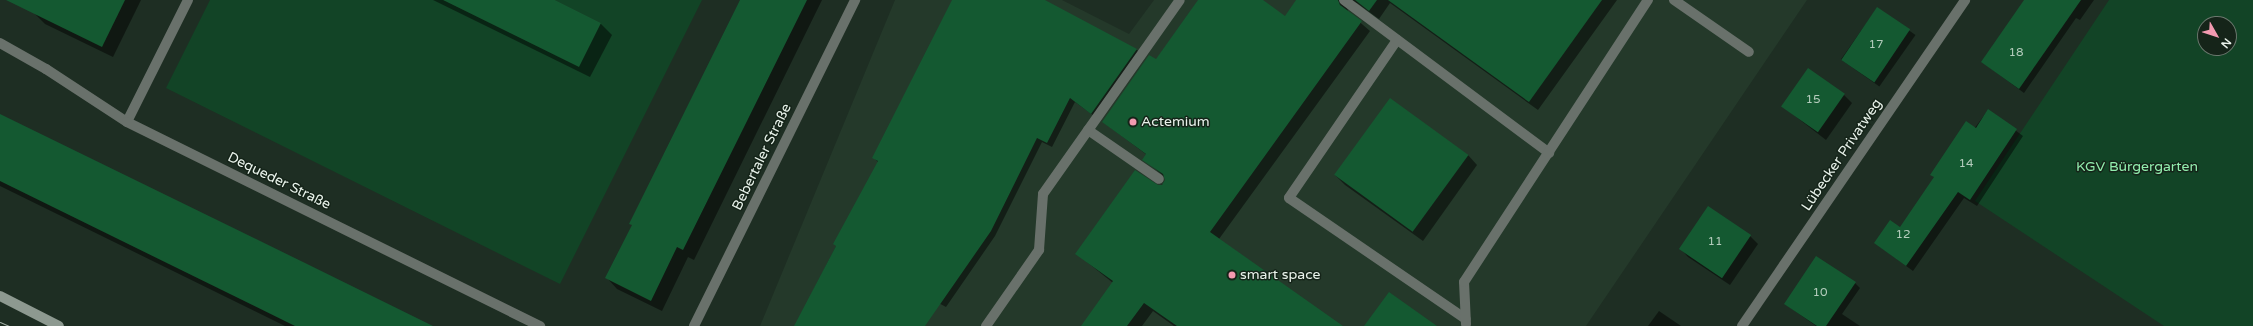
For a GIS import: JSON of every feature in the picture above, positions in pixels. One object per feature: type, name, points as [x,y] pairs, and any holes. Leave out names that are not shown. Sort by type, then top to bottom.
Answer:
[{"type":"main road","points":[[0,296],[59,326]]},
{"type":"street","points":[[127,122],[188,0]]},
{"type":"street","name":"Bebertaler Straße","points":[[694,326],[855,0]]},
{"type":"street","points":[[986,326],[1039,250],[1043,194],[1180,0]]},
{"type":"street","points":[[1344,0],[1549,153]]},
{"type":"street","points":[[1466,323],[1464,282],[1648,0]]},
{"type":"street","points":[[1674,0],[1748,52]]},
{"type":"street","name":"Lübecker Privatweg","points":[[1742,326],[1965,0]]},
{"type":"street","points":[[1397,40],[1288,198],[1466,323]]},
{"type":"street","name":"Dequeder Straße","points":[[0,43],[46,69],[127,122],[540,326]]},
{"type":"street","points":[[1088,130],[1159,179]]},
{"type":"shaded area","points":[[895,0],[1062,0],[1129,34],[1154,0],[1807,0],[1586,326],[760,326]]},
{"type":"green space","points":[[210,0],[443,0],[579,67],[601,23],[555,0],[702,0],[560,284],[166,88]]},
{"type":"green space","name":"KGV Bürgergarten","points":[[2109,0],[2253,0],[2253,326],[2164,326],[1975,201]]},
{"type":"building","points":[[6,0],[125,0],[102,47]]},
{"type":"building","points":[[443,0],[555,0],[601,23],[579,67]]},
{"type":"building","points":[[740,0],[807,0],[683,250],[677,247],[651,301],[605,278],[632,225],[629,224]]},
{"type":"building","points":[[952,0],[1045,0],[1137,49],[1091,114],[1070,98],[1047,143],[1037,138],[991,231],[925,326],[794,326],[836,246],[833,244],[878,161],[872,158]]},
{"type":"building","points":[[1198,0],[1263,0],[1285,16],[1296,0],[1338,0],[1340,5],[1362,21],[1210,232],[1343,326],[1177,326],[1144,303],[1127,326],[1081,326],[1113,281],[1075,254],[1135,170],[1158,185],[1162,185],[1165,180],[1163,174],[1142,160],[1146,154],[1102,122],[1149,55],[1156,59]]},
{"type":"building","points":[[1355,0],[1377,0],[1369,11]]},
{"type":"building","points":[[1388,0],[1602,0],[1529,102]]},
{"type":"building","points":[[2024,0],[2081,0],[2019,89],[1981,62]]},
{"type":"building","points":[[1877,7],[1910,29],[1874,82],[1841,60]]},
{"type":"building","points":[[1808,68],[1845,94],[1818,132],[1781,107]]},
{"type":"building","points":[[1390,98],[1468,155],[1413,232],[1334,175]]},
{"type":"building","points":[[1988,109],[2017,129],[1970,200],[1958,192],[1906,266],[1874,243],[1890,220],[1900,227],[1934,177],[1930,175],[1966,121],[1976,128]]},
{"type":"building","points":[[0,114],[433,326],[295,326],[0,181]]},
{"type":"building","points":[[1708,206],[1751,235],[1722,278],[1679,249]]},
{"type":"building","points":[[1816,256],[1856,282],[1826,326],[1817,326],[1784,304]]},
{"type":"building","points":[[1389,292],[1437,326],[1364,326]]},
{"type":"tram line","points":[[0,322],[9,326]]},
{"type":"place","name":"Actemium","points":[[1133,122]]},
{"type":"place","name":"smart space","points":[[1232,275]]}]
